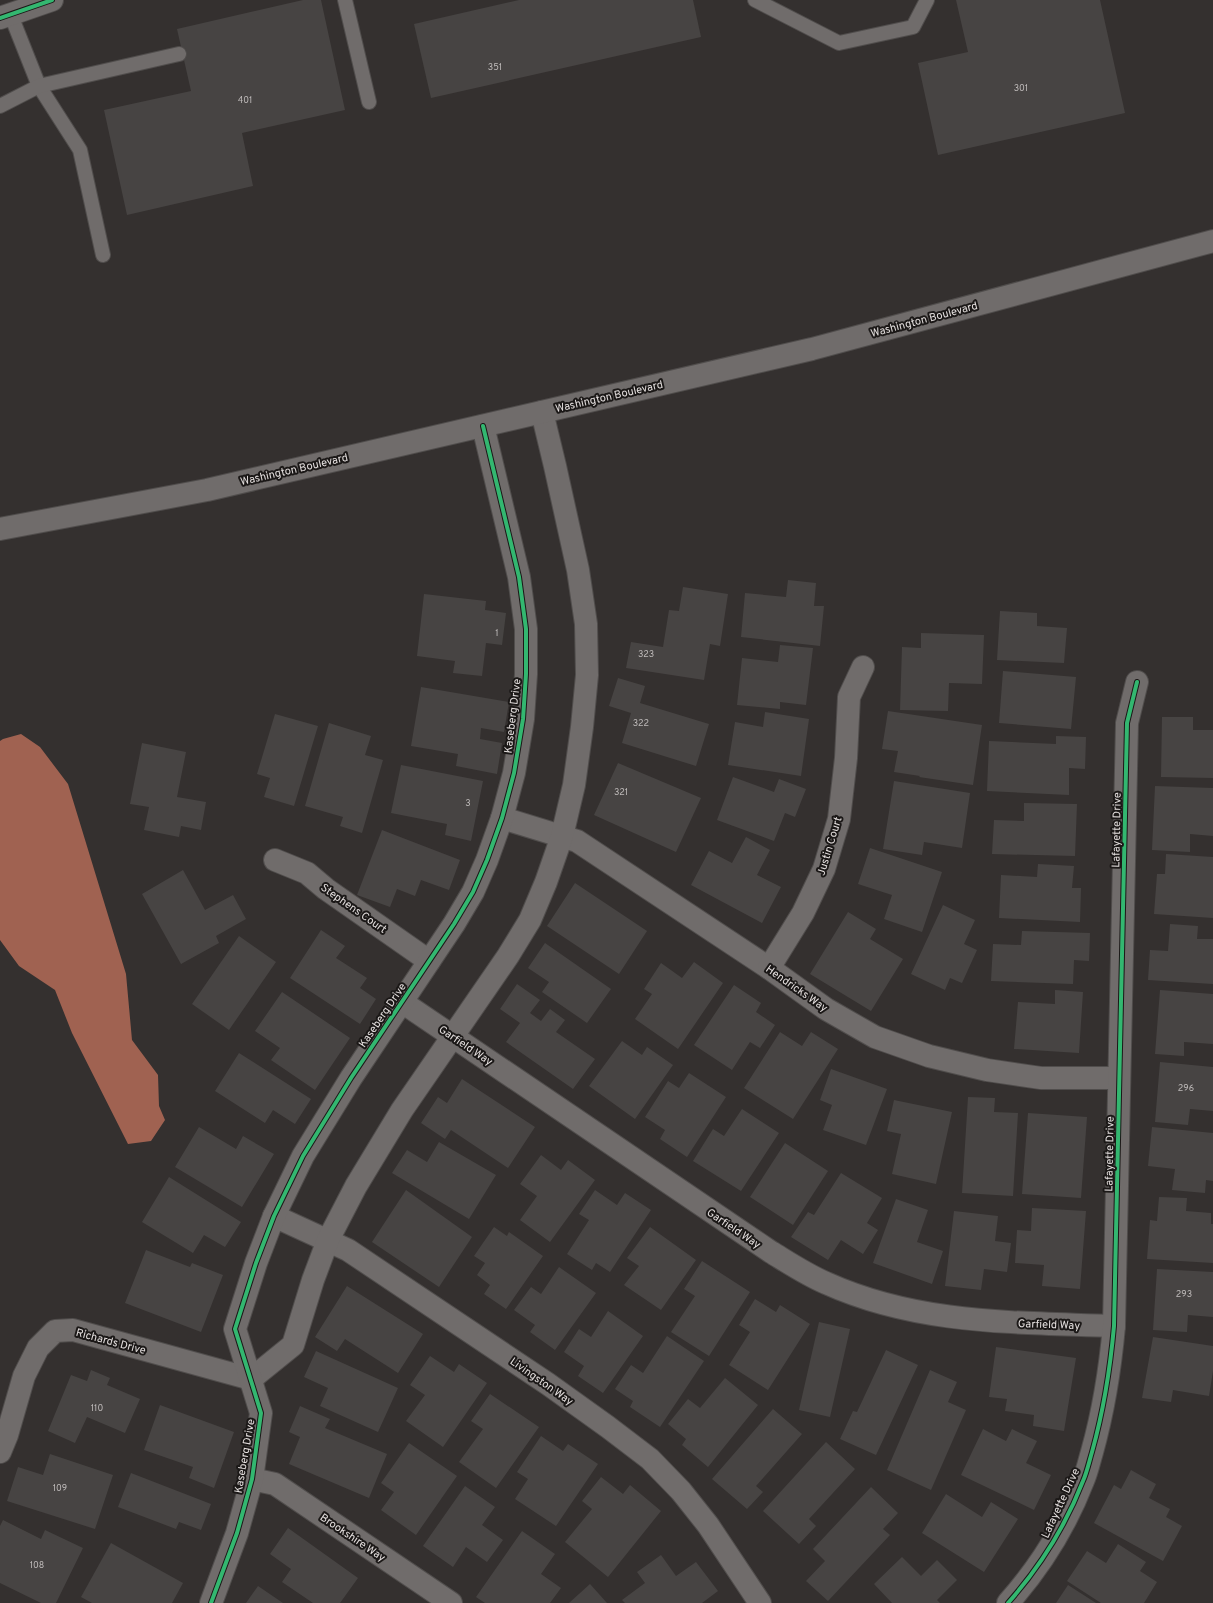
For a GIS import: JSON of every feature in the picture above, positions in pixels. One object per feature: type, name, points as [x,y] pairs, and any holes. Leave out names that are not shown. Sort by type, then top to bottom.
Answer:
[{"type":"street","points":[[5,16],[52,0]]},
{"type":"street","name":"Washington Boulevard","points":[[0,529],[207,490],[812,349],[1213,241]]},
{"type":"street","points":[[251,1379],[292,1345],[313,1280],[328,1240],[356,1186],[402,1110],[508,956],[530,920],[546,882],[562,836],[574,784],[582,727],[587,675],[586,624],[576,562],[542,412]]},
{"type":"street","name":"Kaseberg Drive","points":[[211,1603],[236,1533],[252,1479],[261,1413],[235,1329],[256,1263],[274,1216],[303,1156],[351,1078],[454,924],[473,892],[487,860],[502,818],[514,773],[523,719],[526,674],[526,629],[519,577],[484,426]]},
{"type":"street","name":"Justin Court","points":[[769,968],[803,913],[824,869],[839,819],[846,758],[849,697],[863,667]]},
{"type":"street","name":"Lafayette Drive","points":[[1008,1603],[1023,1586],[1056,1537],[1083,1481],[1101,1419],[1110,1373],[1114,1326],[1127,723],[1136,682]]},
{"type":"street","name":"Hendricks Way","points":[[502,818],[577,840],[769,968],[826,1009],[875,1037],[929,1056],[987,1070],[1041,1078],[1119,1078]]},
{"type":"street","name":"Stephens Court","points":[[275,860],[307,873],[326,889],[429,961]]},
{"type":"street","name":"Garfield Way","points":[[402,1002],[770,1252],[826,1283],[870,1300],[917,1313],[976,1321],[1114,1326]]},
{"type":"street","name":"Livingston Way","points":[[274,1216],[348,1250],[548,1384],[650,1459],[681,1491],[708,1525],[760,1603]]},
{"type":"street","name":"Richards Drive","points":[[0,1452],[7,1435],[24,1376],[38,1348],[55,1332],[73,1330],[251,1379]]},
{"type":"street","name":"Brookshire Way","points":[[252,1479],[275,1484],[451,1603]]},
{"type":"lane","points":[[345,0],[369,102]]},
{"type":"lane","points":[[754,0],[839,43],[913,27],[927,0]]},
{"type":"lane","points":[[5,16],[39,86],[80,150],[103,254]]},
{"type":"lane","points":[[0,106],[39,86],[179,54]]},
{"type":"shaded area","points":[[21,734],[40,747],[68,784],[126,974],[132,1040],[158,1075],[159,1106],[165,1120],[151,1141],[128,1144],[72,1033],[55,990],[19,966],[0,940],[0,741]]},
{"type":"building","points":[[303,0],[321,0],[345,110],[242,133],[253,186],[127,215],[104,110],[191,91],[177,29]]},
{"type":"building","points":[[519,0],[693,0],[701,37],[431,98],[414,24]]},
{"type":"building","points":[[956,0],[1100,0],[1125,113],[938,155],[918,63],[968,52]]},
{"type":"building","points":[[788,580],[816,583],[814,606],[824,606],[820,646],[741,637],[745,593],[786,597]]},
{"type":"building","points":[[683,587],[728,594],[720,646],[710,644],[704,680],[626,668],[631,642],[663,647],[669,610],[679,611]]},
{"type":"building","points":[[424,594],[486,601],[485,610],[506,613],[502,645],[486,643],[482,676],[453,673],[455,661],[417,656]]},
{"type":"building","points":[[1000,611],[1037,613],[1037,626],[1067,628],[1064,663],[997,660]]},
{"type":"building","points":[[921,633],[984,635],[982,684],[949,683],[948,711],[900,710],[902,647],[921,648]]},
{"type":"building","points":[[780,645],[813,648],[806,705],[780,702],[780,709],[737,705],[742,658],[778,662]]},
{"type":"building","points":[[1003,671],[1076,677],[1071,729],[999,723]]},
{"type":"building","points":[[618,678],[645,686],[640,703],[709,724],[696,766],[622,743],[631,713],[609,706]]},
{"type":"building","points":[[421,687],[509,702],[504,732],[481,728],[480,739],[502,743],[497,774],[456,766],[458,754],[411,746]]},
{"type":"building","points":[[888,711],[982,725],[973,785],[894,772],[898,751],[882,749]]},
{"type":"building","points":[[765,712],[809,719],[801,776],[728,765],[735,722],[763,727]]},
{"type":"building","points":[[275,714],[318,726],[294,806],[264,797],[270,778],[257,774]]},
{"type":"building","points":[[1162,717],[1193,717],[1193,730],[1213,730],[1213,778],[1161,777]]},
{"type":"building","points":[[329,723],[371,736],[365,755],[383,760],[362,833],[340,826],[343,817],[305,806]]},
{"type":"building","points":[[1056,736],[1086,737],[1085,769],[1069,768],[1069,795],[987,791],[989,741],[1056,744]]},
{"type":"building","points":[[142,743],[186,752],[177,797],[206,802],[201,830],[181,826],[179,837],[144,830],[149,807],[130,804]]},
{"type":"building","points":[[618,763],[701,798],[676,852],[594,815]]},
{"type":"building","points":[[401,765],[483,781],[471,841],[445,835],[447,824],[391,813]]},
{"type":"building","points":[[733,777],[774,792],[779,779],[806,789],[795,817],[785,813],[774,841],[717,820]]},
{"type":"building","points":[[894,781],[970,793],[962,848],[924,842],[922,855],[883,849]]},
{"type":"building","points":[[1155,786],[1213,788],[1213,836],[1190,834],[1190,852],[1152,850]]},
{"type":"building","points":[[1024,803],[1077,804],[1075,856],[992,854],[994,820],[1024,821]]},
{"type":"building","points":[[382,830],[460,860],[449,890],[421,880],[415,896],[397,889],[390,907],[357,895]]},
{"type":"building","points":[[746,837],[770,850],[757,875],[781,887],[762,923],[691,885],[709,851],[732,863]]},
{"type":"building","points":[[870,848],[942,872],[922,932],[884,919],[892,895],[858,884]]},
{"type":"building","points":[[1166,854],[1213,857],[1213,918],[1154,914],[1157,874],[1165,874]]},
{"type":"building","points":[[1038,864],[1074,866],[1072,888],[1081,888],[1080,922],[999,918],[1001,875],[1037,877]]},
{"type":"building","points":[[183,870],[205,910],[233,895],[246,919],[216,936],[219,943],[181,964],[142,894]]},
{"type":"building","points":[[575,883],[647,931],[619,974],[547,926]]},
{"type":"building","points":[[943,905],[975,920],[964,944],[977,950],[962,983],[950,978],[945,990],[911,974]]},
{"type":"building","points":[[848,912],[876,929],[870,939],[903,959],[871,1011],[810,974]]},
{"type":"building","points":[[1170,924],[1198,926],[1197,939],[1213,939],[1213,984],[1148,980],[1150,950],[1168,951]]},
{"type":"building","points":[[321,930],[345,946],[336,958],[367,978],[360,988],[376,999],[360,1024],[290,978]]},
{"type":"building","points":[[1022,931],[1090,933],[1089,961],[1074,960],[1073,984],[991,981],[993,944],[1021,945]]},
{"type":"building","points":[[239,936],[276,962],[229,1030],[192,1004]]},
{"type":"building","points":[[545,943],[611,989],[587,1023],[542,992],[549,982],[528,968]]},
{"type":"building","points":[[694,962],[723,983],[678,1049],[635,1019],[652,994],[644,989],[661,963],[682,978]]},
{"type":"building","points":[[517,984],[540,1000],[530,1013],[541,1021],[550,1009],[565,1020],[556,1032],[595,1059],[573,1089],[506,1042],[520,1023],[500,1009]]},
{"type":"building","points":[[734,985],[761,1003],[756,1012],[775,1025],[760,1048],[750,1042],[732,1070],[694,1045]]},
{"type":"building","points":[[1055,990],[1083,992],[1079,1053],[1014,1049],[1018,1002],[1055,1004]]},
{"type":"building","points":[[1160,990],[1213,994],[1213,1044],[1184,1042],[1184,1056],[1155,1054]]},
{"type":"building","points":[[282,992],[350,1038],[315,1090],[271,1060],[280,1048],[255,1031]]},
{"type":"building","points":[[780,1032],[802,1046],[811,1032],[838,1049],[793,1119],[744,1088]]},
{"type":"building","points":[[622,1041],[642,1055],[647,1047],[673,1065],[635,1119],[589,1086]]},
{"type":"building","points":[[239,1053],[311,1099],[295,1124],[273,1110],[265,1123],[215,1091]]},
{"type":"building","points":[[1160,1062],[1213,1067],[1213,1111],[1190,1109],[1188,1125],[1155,1122]]},
{"type":"building","points":[[831,1069],[887,1089],[866,1145],[823,1130],[832,1105],[820,1100]]},
{"type":"building","points":[[689,1073],[726,1097],[687,1157],[660,1139],[665,1130],[645,1117],[668,1081],[679,1088]]},
{"type":"building","points":[[462,1079],[535,1127],[508,1168],[451,1130],[445,1139],[421,1123],[438,1097],[447,1103]]},
{"type":"building","points":[[968,1097],[995,1098],[994,1112],[1018,1113],[1013,1196],[962,1193]]},
{"type":"building","points":[[894,1100],[952,1112],[936,1184],[892,1174],[901,1134],[887,1131]]},
{"type":"building","points":[[742,1109],[779,1133],[741,1191],[693,1161],[713,1129],[724,1136]]},
{"type":"building","points":[[1028,1113],[1087,1117],[1081,1198],[1022,1194]]},
{"type":"building","points":[[199,1127],[236,1149],[243,1136],[274,1154],[242,1207],[175,1167]]},
{"type":"building","points":[[1152,1127],[1213,1133],[1213,1181],[1206,1180],[1205,1193],[1172,1190],[1175,1169],[1148,1166]]},
{"type":"building","points":[[439,1142],[496,1175],[469,1219],[392,1173],[407,1150],[427,1162]]},
{"type":"building","points":[[785,1143],[828,1171],[793,1225],[750,1197]]},
{"type":"building","points":[[541,1155],[561,1170],[568,1160],[595,1180],[550,1242],[520,1220],[537,1196],[520,1184]]},
{"type":"building","points":[[841,1173],[882,1198],[867,1223],[878,1230],[863,1254],[841,1240],[828,1260],[791,1237],[808,1212],[814,1215]]},
{"type":"building","points":[[169,1177],[241,1222],[225,1247],[204,1235],[193,1253],[142,1222]]},
{"type":"building","points":[[406,1190],[472,1237],[439,1287],[372,1242]]},
{"type":"building","points":[[595,1190],[617,1205],[625,1193],[651,1210],[610,1272],[596,1263],[592,1270],[567,1254],[589,1220],[579,1214]]},
{"type":"building","points":[[1159,1197],[1187,1198],[1186,1211],[1211,1213],[1211,1224],[1213,1224],[1213,1263],[1147,1259],[1150,1220],[1157,1221]]},
{"type":"building","points":[[896,1199],[928,1210],[917,1242],[943,1251],[932,1284],[873,1263]]},
{"type":"building","points":[[1032,1208],[1086,1211],[1080,1289],[1042,1286],[1044,1265],[1015,1263],[1017,1230],[1031,1231]]},
{"type":"building","points":[[954,1211],[998,1216],[995,1241],[1011,1243],[1007,1272],[984,1269],[981,1290],[945,1286]]},
{"type":"building","points":[[494,1227],[507,1236],[509,1232],[543,1256],[506,1309],[484,1294],[490,1285],[477,1275],[485,1263],[474,1256]]},
{"type":"building","points":[[650,1227],[696,1260],[661,1310],[624,1285],[639,1266],[627,1258]]},
{"type":"building","points":[[146,1250],[190,1267],[192,1263],[223,1275],[201,1332],[125,1303]]},
{"type":"building","points":[[702,1261],[750,1292],[709,1356],[671,1332],[695,1296],[684,1289]]},
{"type":"building","points":[[559,1267],[596,1293],[555,1350],[530,1332],[535,1325],[514,1310],[531,1287],[541,1294]]},
{"type":"building","points":[[1157,1269],[1213,1272],[1213,1317],[1188,1315],[1187,1332],[1153,1330]]},
{"type":"building","points":[[347,1286],[423,1334],[398,1373],[345,1339],[337,1351],[315,1337]]},
{"type":"building","points":[[755,1299],[776,1312],[780,1305],[810,1324],[768,1390],[729,1365],[750,1332],[739,1325]]},
{"type":"building","points":[[608,1311],[643,1336],[603,1393],[578,1376],[584,1366],[564,1352],[579,1329],[591,1337]]},
{"type":"building","points":[[819,1322],[850,1329],[830,1417],[799,1410]]},
{"type":"building","points":[[667,1336],[704,1361],[660,1427],[630,1407],[633,1401],[615,1389],[631,1365],[643,1373]]},
{"type":"building","points":[[1153,1337],[1213,1346],[1213,1371],[1209,1396],[1173,1390],[1171,1402],[1142,1398]]},
{"type":"building","points":[[996,1347],[1076,1358],[1064,1431],[1033,1426],[1034,1415],[1005,1411],[1007,1399],[989,1397]]},
{"type":"building","points":[[886,1350],[918,1365],[876,1455],[840,1439],[853,1411],[857,1412]]},
{"type":"building","points":[[316,1351],[398,1388],[378,1432],[320,1406],[328,1388],[304,1377]]},
{"type":"building","points":[[430,1356],[454,1372],[459,1364],[487,1383],[443,1447],[406,1421],[425,1395],[410,1385]]},
{"type":"building","points":[[91,1370],[110,1378],[107,1385],[140,1399],[125,1433],[87,1417],[75,1443],[48,1431],[71,1375],[87,1381]]},
{"type":"building","points":[[930,1370],[957,1382],[948,1402],[966,1410],[931,1490],[887,1470]]},
{"type":"building","points":[[725,1378],[758,1405],[708,1467],[682,1445],[686,1439],[668,1424],[688,1399],[700,1408]]},
{"type":"building","points":[[490,1394],[539,1427],[496,1488],[459,1462],[483,1429],[471,1421]]},
{"type":"building","points":[[160,1405],[234,1432],[214,1488],[189,1478],[193,1467],[144,1450]]},
{"type":"building","points":[[300,1406],[330,1419],[325,1428],[387,1454],[369,1498],[289,1464],[300,1437],[289,1432]]},
{"type":"building","points":[[773,1409],[802,1434],[756,1486],[763,1492],[747,1509],[712,1479]]},
{"type":"building","points":[[983,1429],[1006,1441],[1012,1429],[1037,1441],[1026,1463],[1051,1475],[1034,1510],[961,1475]]},
{"type":"building","points":[[541,1436],[563,1451],[568,1444],[598,1464],[556,1526],[515,1499],[528,1479],[517,1472]]},
{"type":"building","points":[[826,1442],[855,1469],[809,1519],[816,1526],[799,1544],[763,1511]]},
{"type":"building","points":[[409,1443],[457,1476],[416,1535],[381,1510],[394,1492],[381,1483]]},
{"type":"building","points":[[50,1454],[113,1475],[95,1529],[7,1501],[18,1467],[43,1475]]},
{"type":"building","points":[[1131,1470],[1156,1484],[1149,1498],[1170,1509],[1166,1517],[1182,1526],[1163,1561],[1094,1523],[1114,1485],[1121,1489]]},
{"type":"building","points":[[131,1473],[211,1504],[201,1530],[179,1522],[176,1529],[118,1507]]},
{"type":"building","points":[[601,1477],[623,1494],[630,1485],[661,1511],[608,1577],[565,1542],[592,1509],[582,1501]]},
{"type":"building","points":[[465,1486],[495,1507],[482,1525],[503,1540],[487,1562],[466,1547],[453,1567],[423,1546]]},
{"type":"building","points":[[871,1487],[898,1513],[883,1529],[890,1535],[828,1601],[806,1581],[825,1561],[813,1549]]},
{"type":"building","points":[[946,1494],[982,1517],[991,1502],[1018,1519],[984,1572],[922,1533]]},
{"type":"building","points":[[3,1520],[41,1539],[45,1530],[83,1548],[56,1603],[41,1603],[0,1583],[0,1526]]},
{"type":"building","points":[[288,1528],[358,1578],[340,1603],[313,1603],[282,1582],[291,1569],[270,1554]]},
{"type":"building","points":[[522,1531],[555,1554],[541,1574],[561,1588],[550,1603],[485,1603],[476,1597]]},
{"type":"building","points":[[111,1543],[183,1583],[172,1603],[92,1603],[81,1597]]},
{"type":"building","points":[[1118,1544],[1146,1562],[1140,1571],[1157,1582],[1144,1603],[1101,1603],[1067,1581],[1087,1551],[1106,1563]]},
{"type":"building","points":[[661,1555],[676,1576],[696,1562],[718,1591],[702,1603],[625,1603],[622,1600],[645,1583],[637,1572]]},
{"type":"building","points":[[902,1557],[921,1576],[937,1560],[957,1580],[937,1600],[940,1603],[892,1603],[874,1584]]},
{"type":"building","points":[[590,1584],[607,1603],[569,1603]]},
{"type":"building","points":[[1068,1585],[1096,1603],[1056,1603]]},
{"type":"building","points":[[258,1586],[283,1603],[246,1603]]},
{"type":"cycle path","points":[[0,18],[52,0]]},
{"type":"cycle path","points":[[211,1603],[237,1533],[252,1479],[261,1413],[235,1329],[256,1263],[274,1216],[303,1156],[351,1078],[454,924],[473,892],[487,860],[502,818],[514,773],[523,719],[526,674],[526,629],[519,577],[483,426]]},
{"type":"cycle path","points":[[1008,1603],[1041,1561],[1051,1545],[1068,1514],[1086,1474],[1103,1405],[1111,1359],[1114,1326],[1127,723],[1137,682]]}]
